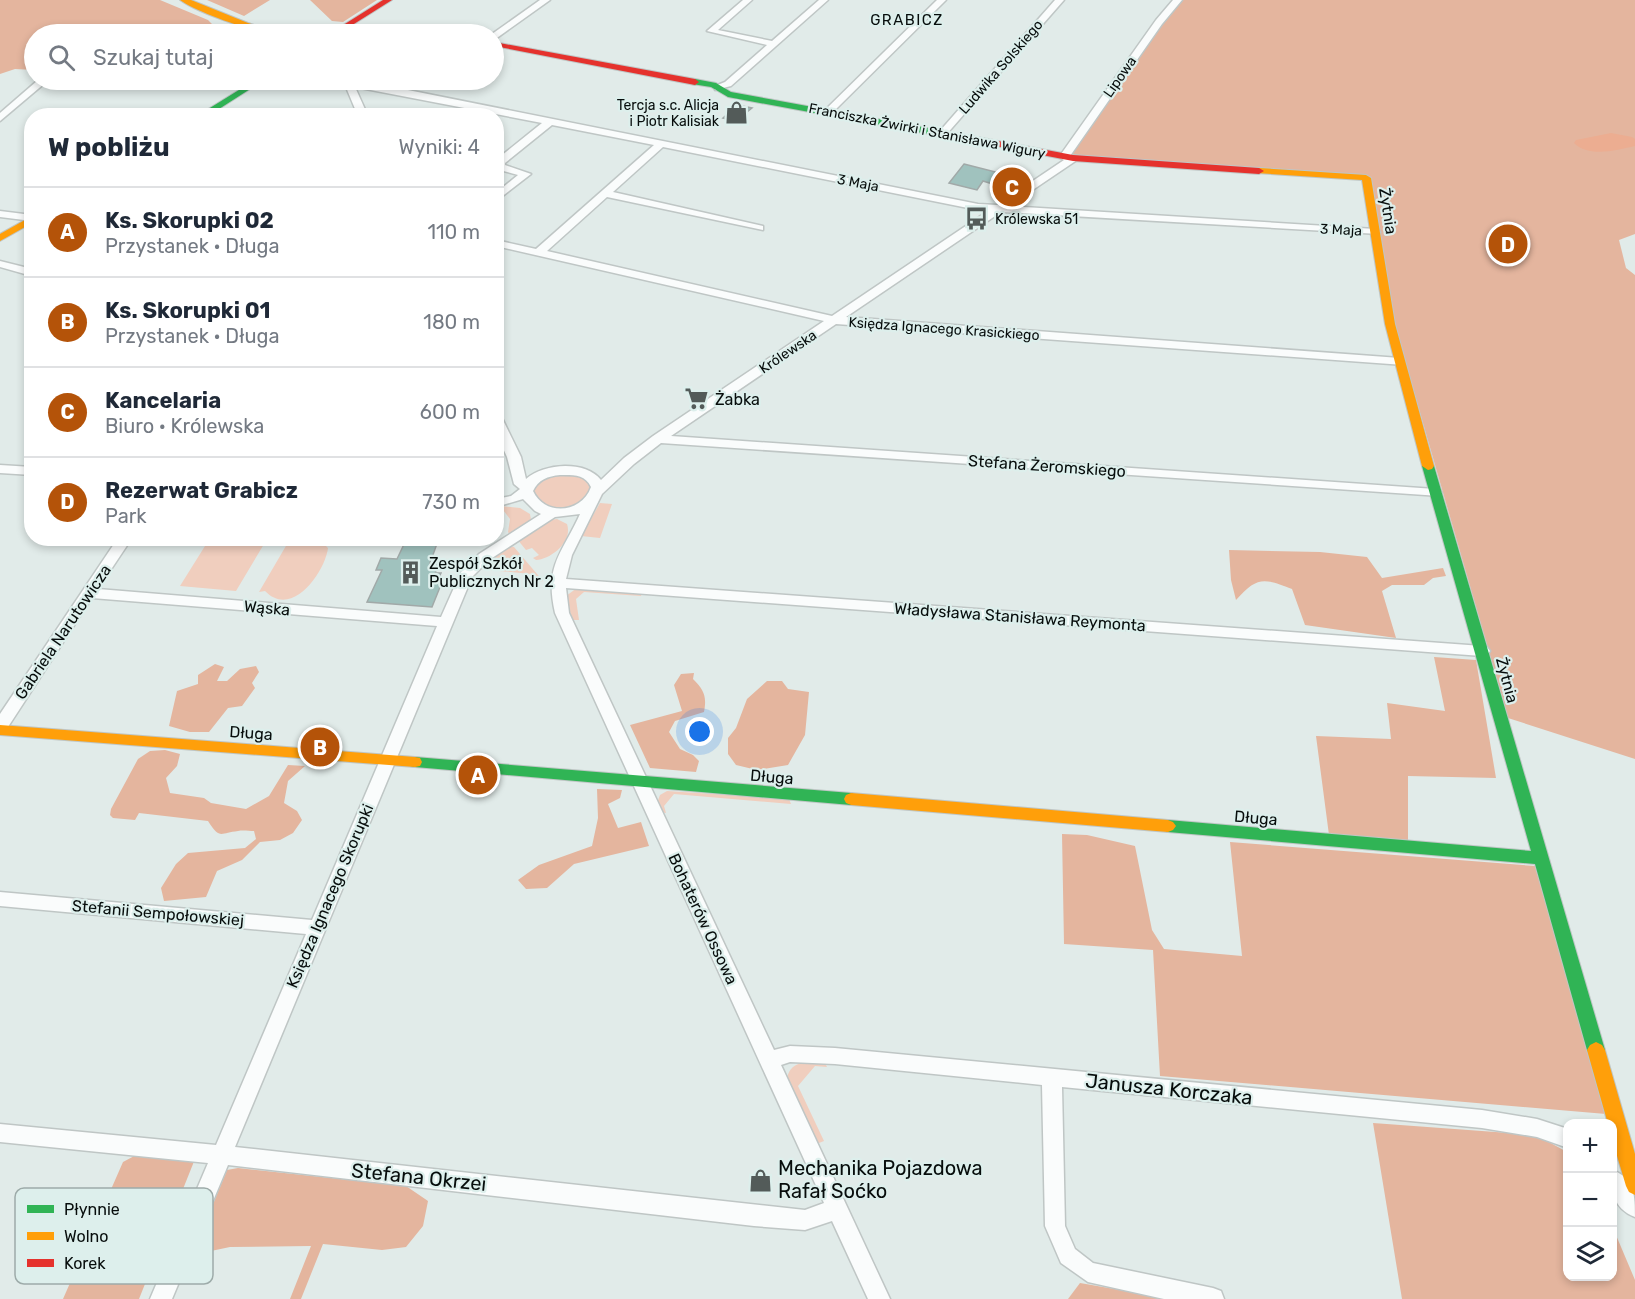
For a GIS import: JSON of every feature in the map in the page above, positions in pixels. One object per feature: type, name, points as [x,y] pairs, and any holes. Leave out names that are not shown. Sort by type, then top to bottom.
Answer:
[{"type":"street","points":[[183,0],[242,24]]},
{"type":"street","points":[[349,24],[388,0]]},
{"type":"street","points":[[504,30],[546,0]]},
{"type":"street","points":[[748,0],[711,32],[774,44]]},
{"type":"street","points":[[718,88],[728,84],[824,0]]},
{"type":"street","points":[[828,113],[942,0]]},
{"type":"street","name":"Ludwika Solskiego","points":[[942,134],[1059,0]]},
{"type":"street","name":"Lipowa","points":[[1069,158],[1159,21],[1178,0]]},
{"type":"street","name":"Franciszka Żwirki i Stanisława Wigury","points":[[504,46],[712,85],[728,94],[1069,158],[1366,178]]},
{"type":"street","points":[[0,118],[32,90]]},
{"type":"street","points":[[214,108],[244,90]]},
{"type":"street","points":[[352,90],[359,108]]},
{"type":"street","name":"3 Maja","points":[[393,90],[484,108]]},
{"type":"street","name":"3 Maja","points":[[504,112],[978,207],[1375,232]]},
{"type":"street","points":[[504,159],[550,121]]},
{"type":"street","points":[[538,253],[661,144]]},
{"type":"street","name":"Królewska","points":[[590,503],[598,490],[629,460],[1000,209],[1069,158]]},
{"type":"street","points":[[504,168],[526,174],[504,192]]},
{"type":"street","name":"Żytnia","points":[[1366,178],[1390,324],[1400,362],[1435,493],[1635,1186]]},
{"type":"street","points":[[606,194],[759,228]]},
{"type":"street","points":[[0,214],[24,218]]},
{"type":"street","points":[[0,238],[24,224]]},
{"type":"street","name":"Księdza Ignacego Krasickiego","points":[[504,245],[835,321],[1400,362]]},
{"type":"street","points":[[0,264],[24,271]]},
{"type":"street","points":[[504,435],[514,457],[521,484],[526,490],[536,515]]},
{"type":"street","name":"Stefana Żeromskiego","points":[[658,440],[1435,493]]},
{"type":"street","points":[[514,457],[527,466],[553,471],[580,472],[609,469],[629,460]]},
{"type":"street","points":[[0,469],[24,470]]},
{"type":"street","points":[[504,501],[515,499],[537,478],[553,471]]},
{"type":"street","points":[[580,472],[595,480],[598,490]]},
{"type":"street","name":"Księdza Ignacego Skorupki","points":[[504,541],[536,515],[577,510],[590,503]]},
{"type":"street","name":"Bohaterów Ossowa","points":[[590,503],[584,521],[563,556],[557,582],[559,602],[566,622],[879,1299]]},
{"type":"street","points":[[558,512],[572,524],[575,536]]},
{"type":"street","name":"Gabriela Narutowicza","points":[[0,728],[120,546]]},
{"type":"street","name":"Księdza Ignacego Skorupki","points":[[207,1188],[445,622],[471,567],[497,546]]},
{"type":"street","name":"Władysława Stanisława Reymonta","points":[[557,582],[1482,651]]},
{"type":"street","name":"Wąska","points":[[89,593],[445,622]]},
{"type":"street","name":"Długa","points":[[0,728],[1540,858]]},
{"type":"street","name":"Stefanii Sempołowskiej","points":[[0,899],[317,928]]},
{"type":"street","name":"Janusza Korczaka","points":[[768,1060],[797,1053],[1052,1077],[1482,1119],[1527,1126],[1563,1137]]},
{"type":"street","points":[[1052,1077],[1055,1227],[1068,1257],[1088,1272],[1213,1299]]},
{"type":"street","name":"Stefana Okrzei","points":[[0,1133],[221,1155],[754,1216],[805,1220],[837,1209]]},
{"type":"street","points":[[1617,1185],[1635,1207]]},
{"type":"street","name":"Księdza Ignacego Skorupki","points":[[161,1299],[167,1284]]},
{"type":"shaded area","points":[[0,0],[160,0],[208,20],[212,24],[24,24],[24,69],[15,69],[0,74]]},
{"type":"shaded area","points":[[207,0],[270,0],[244,16]]},
{"type":"shaded area","points":[[310,0],[377,0],[343,22],[332,21]]},
{"type":"shaded area","points":[[1178,0],[1635,0],[1635,234],[1619,240],[1626,268],[1635,275],[1635,759],[1508,718],[1395,326],[1371,177],[1069,156]]},
{"type":"shaded area","points":[[1611,133],[1632,137],[1635,139],[1635,146],[1595,152],[1580,148],[1574,143],[1576,140]]},
{"type":"shaded area","points":[[572,474],[582,476],[592,484],[587,500],[564,508],[557,508],[544,504],[531,492],[534,486],[543,479]]},
{"type":"shaded area","points":[[600,503],[612,504],[600,538],[581,536]]},
{"type":"shaded area","points":[[504,506],[520,508],[530,514],[531,520],[510,535],[508,532],[510,519],[504,511]]},
{"type":"shaded area","points":[[557,519],[567,524],[568,531],[564,543],[554,553],[536,560],[533,558],[539,555],[532,548],[526,550],[517,539],[549,520]]},
{"type":"shaded area","points":[[205,546],[263,546],[236,591],[180,586]]},
{"type":"shaded area","points":[[286,546],[326,546],[328,548],[326,558],[314,580],[296,596],[286,599],[275,598],[265,591],[259,592]]},
{"type":"shaded area","points":[[508,546],[514,547],[543,581],[534,583],[531,574],[478,569],[473,581],[468,581],[473,572]]},
{"type":"shaded area","points":[[1229,550],[1320,552],[1367,557],[1382,578],[1443,568],[1446,576],[1433,578],[1424,585],[1392,585],[1382,591],[1396,638],[1305,625],[1292,589],[1268,581],[1256,583],[1236,600],[1231,580]]},
{"type":"shaded area","points":[[577,588],[642,593],[641,596],[584,592],[576,599],[579,620],[572,620],[566,596]]},
{"type":"shaded area","points":[[1434,657],[1476,660],[1496,778],[1408,776],[1408,840],[1329,835],[1316,736],[1391,739],[1387,703],[1445,711]]},
{"type":"shaded area","points":[[215,664],[224,667],[217,681],[227,681],[240,669],[256,666],[259,672],[252,683],[255,688],[242,706],[228,708],[209,732],[190,732],[169,726],[177,691],[198,684],[198,675]]},
{"type":"shaded area","points":[[694,673],[693,679],[705,697],[704,712],[675,721],[669,732],[680,749],[693,755],[699,761],[696,772],[650,768],[630,725],[682,711],[674,685],[681,674]]},
{"type":"shaded area","points":[[767,681],[782,681],[788,689],[809,692],[805,735],[788,765],[757,770],[736,765],[728,754],[728,738],[736,728],[747,699]]},
{"type":"shaded area","points":[[165,750],[180,754],[177,766],[166,778],[170,793],[204,798],[211,803],[246,809],[269,796],[288,765],[305,766],[288,781],[284,803],[297,811],[302,820],[293,833],[280,840],[260,842],[242,860],[217,871],[206,897],[164,901],[161,888],[176,864],[188,853],[245,848],[256,839],[254,831],[218,833],[208,821],[139,813],[135,820],[113,818],[110,815],[111,809],[138,759],[150,751]]},
{"type":"shaded area","points":[[597,789],[622,790],[620,798],[608,804],[618,828],[641,822],[649,846],[574,864],[547,888],[526,889],[518,880],[539,865],[592,846],[598,818]]},
{"type":"shaded area","points":[[667,791],[789,799],[791,804],[674,794],[664,806],[666,813],[660,812],[657,803],[660,795]]},
{"type":"shaded area","points":[[1062,834],[1087,835],[1135,846],[1152,930],[1164,949],[1242,956],[1230,842],[1535,866],[1606,1114],[1160,1076],[1153,950],[1064,944]]},
{"type":"shaded area","points":[[824,1061],[827,1067],[815,1066],[798,1086],[824,1141],[819,1143],[813,1141],[787,1081],[791,1069],[800,1063]]},
{"type":"shaded area","points":[[1373,1123],[1536,1135],[1563,1150],[1563,1281],[1617,1281],[1617,1237],[1635,1280],[1635,1299],[1402,1299]]},
{"type":"shaded area","points":[[138,1154],[195,1159],[183,1188],[112,1188],[123,1162]]},
{"type":"shaded area","points":[[238,1168],[406,1186],[428,1201],[423,1226],[406,1247],[382,1250],[323,1244],[301,1299],[290,1299],[311,1246],[230,1247],[213,1251],[213,1204],[227,1170]]},
{"type":"shaded area","points":[[1080,1283],[1172,1299],[1068,1299]]},
{"type":"shaded area","points":[[70,1284],[145,1284],[139,1299],[63,1299]]},
{"type":"building","name":"Tercja s.c. Alicja i Piotr Kalisiak","points":[[737,105],[752,108],[736,121],[723,118]]},
{"type":"building","points":[[964,164],[1011,176],[1014,172],[1028,175],[1014,191],[983,181],[977,190],[949,183]]},
{"type":"building","name":"Zespół Szkół Publicznych Nr 2","points":[[403,546],[436,546],[430,563],[439,564],[435,573],[441,573],[437,582],[442,582],[432,607],[367,602],[382,570],[376,570],[381,558],[397,559]]},
{"type":"traffic: fast","points":[[695,82],[713,85],[728,94],[988,142]]},
{"type":"traffic: fast","points":[[214,108],[244,90]]},
{"type":"traffic: fast","points":[[1428,466],[1596,1050]]},
{"type":"traffic: fast","points":[[415,762],[851,799]]},
{"type":"traffic: fast","points":[[1168,826],[1540,858]]},
{"type":"traffic: slow","points":[[184,0],[243,24]]},
{"type":"traffic: slow","points":[[1259,171],[1366,178],[1390,324],[1428,466]]},
{"type":"traffic: slow","points":[[0,238],[24,224]]},
{"type":"traffic: slow","points":[[0,730],[415,762]]},
{"type":"traffic: slow","points":[[851,799],[1168,826]]},
{"type":"traffic: slow","points":[[1596,1050],[1635,1186]]},
{"type":"traffic: jam","points":[[349,24],[388,0]]},
{"type":"traffic: jam","points":[[504,46],[695,82]]},
{"type":"traffic: jam","points":[[988,142],[1073,158],[1259,171]]},
{"type":"place","name":"Tercja s.c. Alicja i Piotr Kalisiak","points":[[737,113]]},
{"type":"place","name":"Kancelaria","points":[[1012,187]]},
{"type":"place","name":"Królewska 51","points":[[977,219]]},
{"type":"place","name":"Rezerwat Grabicz","points":[[1508,244]]},
{"type":"place","name":"Żabka","points":[[697,399]]},
{"type":"place","name":"Zespół Szkół Publicznych Nr 2","points":[[411,572]]},
{"type":"place","name":"Ks. Skorupki 01","points":[[320,747]]},
{"type":"place","name":"Ks. Skorupki 02","points":[[478,775]]},
{"type":"place","name":"Mechanika Pojazdowa Rafał Soćko","points":[[760,1180]]},
{"type":"district","name":"GRABICZ","points":[[907,20]]}]
